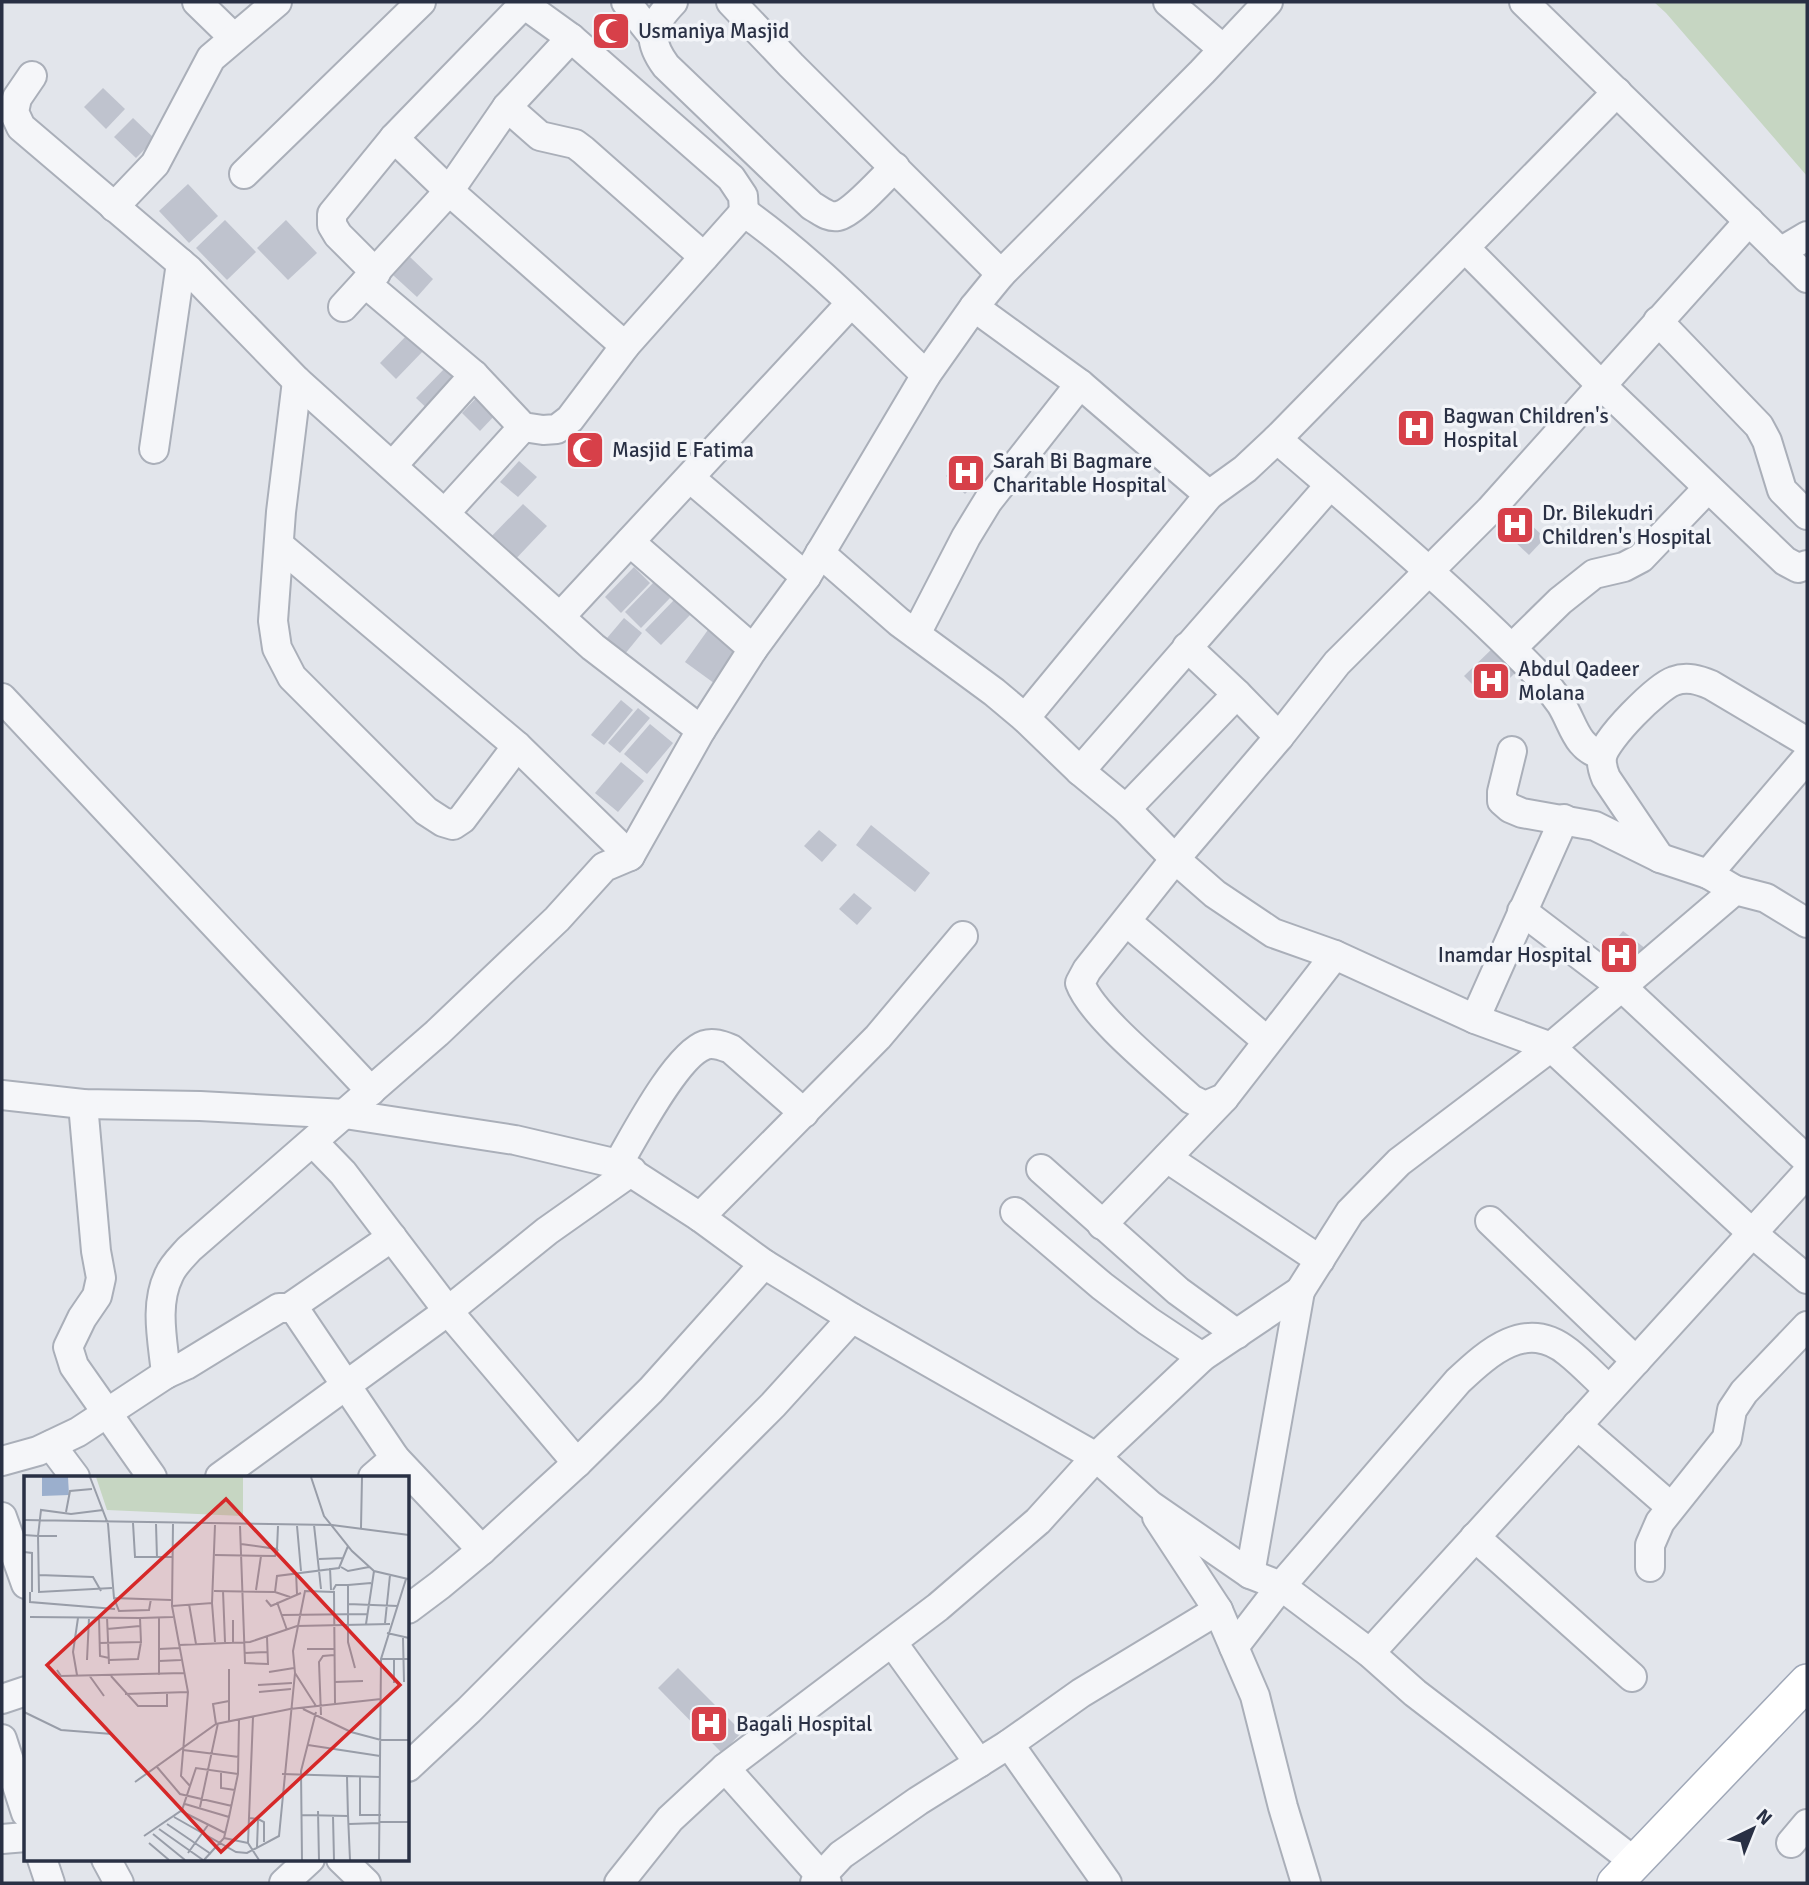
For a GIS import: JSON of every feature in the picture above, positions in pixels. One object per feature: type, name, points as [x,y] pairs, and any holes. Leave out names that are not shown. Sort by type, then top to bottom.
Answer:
[{"type":"main road","points":[[1625,1872],[1807,1682]]},
{"type":"street","points":[[197,2],[233,37]]},
{"type":"street","points":[[114,207],[155,164],[211,58],[277,2]]},
{"type":"street","points":[[244,174],[421,2]]},
{"type":"street","points":[[626,2],[653,36]]},
{"type":"street","points":[[673,2],[660,15],[652,33],[655,51],[666,66],[812,206],[827,215],[839,216],[895,167]]},
{"type":"street","points":[[732,2],[791,65],[1001,274]]},
{"type":"street","points":[[1168,2],[1223,49]]},
{"type":"street","points":[[166,1374],[160,1321],[163,1290],[170,1272],[189,1249],[437,1032],[557,919],[604,867],[630,856],[701,730],[813,565],[926,375],[974,307],[1001,274],[1268,2]]},
{"type":"street","points":[[1524,2],[1807,278]]},
{"type":"street","points":[[523,3],[571,38],[732,178],[743,195],[744,212],[625,346],[570,419],[557,429],[543,430],[523,427],[474,375],[371,278],[332,225],[332,214],[394,138],[523,3]]},
{"type":"street","points":[[343,307],[449,191],[508,107],[571,38]]},
{"type":"street","points":[[32,76],[17,98],[14,112],[21,127],[181,263],[297,381],[593,647],[701,730]]},
{"type":"street","points":[[1026,718],[1209,495],[1245,469],[1277,439],[1617,92]]},
{"type":"street","points":[[508,107],[540,136],[575,144],[583,150],[704,257]]},
{"type":"street","points":[[394,138],[449,191],[625,346]]},
{"type":"street","points":[[744,212],[851,303],[926,375]]},
{"type":"street","points":[[1224,1098],[1205,1106],[1191,1099],[1084,995],[1080,983],[1087,970],[1337,663],[1490,510],[1749,221]]},
{"type":"street","points":[[1780,252],[1807,236]]},
{"type":"street","points":[[1465,248],[1601,385],[1785,561],[1798,568],[1807,565]]},
{"type":"street","points":[[154,449],[181,263]]},
{"type":"street","points":[[560,617],[851,303]]},
{"type":"street","points":[[974,307],[1080,384],[1209,495]]},
{"type":"street","points":[[1658,321],[1759,426],[1767,441],[1782,490],[1807,515]]},
{"type":"street","points":[[393,465],[474,375]]},
{"type":"street","points":[[297,381],[273,621],[277,648],[292,677],[426,811],[443,822],[453,825],[462,819],[517,746]]},
{"type":"street","points":[[916,634],[966,537],[988,501],[1080,384]]},
{"type":"street","points":[[445,513],[523,427]]},
{"type":"street","points":[[1277,439],[1429,571],[1511,648],[1544,681],[1561,705],[1577,738],[1590,752],[1602,755]]},
{"type":"street","points":[[690,478],[994,691],[1080,771],[1126,809],[1175,859],[1215,894],[1273,933],[1335,955],[1475,1019],[1551,1047],[1752,1233],[1807,1279]]},
{"type":"street","points":[[1080,771],[1330,485]]},
{"type":"street","points":[[1511,648],[1594,573],[1624,567],[1641,558],[1708,488]]},
{"type":"street","points":[[630,542],[754,649]]},
{"type":"street","points":[[279,545],[517,746],[630,856]]},
{"type":"street","points":[[1187,647],[1279,737]]},
{"type":"street","points":[[1660,858],[1606,778],[1602,769],[1602,755],[1611,739],[1660,690],[1675,681],[1695,678],[1807,742]]},
{"type":"street","points":[[1126,809],[1237,694]]},
{"type":"street","points":[[2,698],[371,1091]]},
{"type":"street","points":[[1512,751],[1502,792],[1502,801],[1510,808],[1522,813],[1595,826],[1660,858],[1708,874],[1735,890],[1766,898],[1807,921]]},
{"type":"street","points":[[1708,874],[1807,758]]},
{"type":"street","points":[[1475,1019],[1564,819]]},
{"type":"street","points":[[1250,1574],[1300,1291],[1350,1212],[1390,1170],[1551,1047],[1735,890]]},
{"type":"street","points":[[1522,911],[1622,987],[1807,1160]]},
{"type":"street","points":[[1127,922],[1266,1040]]},
{"type":"street","points":[[700,1217],[878,1037],[963,936]]},
{"type":"street","points":[[1102,1225],[1224,1098],[1266,1040],[1335,955]]},
{"type":"street","points":[[221,1476],[448,1311],[625,1168],[670,1079],[693,1052],[705,1044],[718,1044],[731,1049],[804,1112]]},
{"type":"street","points":[[2,1095],[83,1104],[345,1114],[515,1140],[625,1168],[700,1217],[764,1264],[852,1318],[1096,1457],[1150,1505],[1250,1574],[1281,1586],[1370,1653],[1625,1872]]},
{"type":"street","points":[[83,1104],[96,1251],[102,1278],[97,1296],[82,1318],[68,1347],[74,1366],[151,1476]]},
{"type":"street","points":[[313,1142],[343,1173],[448,1311],[578,1463]]},
{"type":"street","points":[[1167,1158],[1320,1260]]},
{"type":"street","points":[[1041,1169],[1178,1291],[1237,1334]]},
{"type":"street","points":[[1370,1653],[1807,1173]]},
{"type":"street","points":[[1015,1212],[1111,1293],[1202,1357]]},
{"type":"street","points":[[1490,1221],[1636,1360]]},
{"type":"street","points":[[289,1308],[392,1237]]},
{"type":"street","points":[[410,1608],[482,1550],[578,1463],[651,1390],[764,1264]]},
{"type":"street","points":[[619,1883],[670,1819],[724,1768],[938,1607],[1038,1521],[1096,1457],[1202,1357],[1300,1291]]},
{"type":"street","points":[[2,1461],[38,1451],[78,1432],[166,1374],[186,1365],[279,1308],[289,1308],[296,1311],[395,1458],[482,1550]]},
{"type":"street","points":[[410,1765],[469,1710],[773,1405],[852,1318]]},
{"type":"street","points":[[1650,1567],[1650,1545],[1660,1522],[1727,1438],[1732,1410],[1744,1392],[1807,1326]]},
{"type":"street","points":[[1234,1647],[1281,1586],[1458,1381],[1488,1353],[1510,1341],[1540,1338],[1566,1350],[1609,1390]]},
{"type":"street","points":[[1577,1425],[1671,1507]]},
{"type":"street","points":[[51,1445],[74,1476]]},
{"type":"street","points":[[374,1476],[395,1458]]},
{"type":"street","points":[[1150,1505],[1218,1610],[1255,1696],[1283,1807],[1306,1883]]},
{"type":"street","points":[[2,1517],[24,1578]]},
{"type":"street","points":[[1475,1537],[1632,1676]]},
{"type":"street","points":[[724,1768],[821,1881],[841,1855],[861,1840],[1009,1744],[1081,1693],[1218,1610]]},
{"type":"street","points":[[892,1642],[979,1763]]},
{"type":"street","points":[[2,1699],[24,1692]]},
{"type":"street","points":[[2,1739],[24,1806]]},
{"type":"street","points":[[1009,1744],[1107,1883]]},
{"type":"street","points":[[2,1839],[24,1837]]},
{"type":"street","points":[[41,1860],[50,1883]]},
{"type":"street","points":[[107,1860],[119,1883]]},
{"type":"street","points":[[284,1883],[309,1860]]},
{"type":"street","points":[[342,1860],[366,1883]]},
{"type":"green space","points":[[1654,2],[1807,2],[1807,176],[1666,13]]},
{"type":"building","points":[[103,88],[125,109],[106,129],[84,107]]},
{"type":"building","points":[[133,118],[155,139],[136,158],[114,137]]},
{"type":"building","points":[[188,184],[218,216],[189,243],[159,211]]},
{"type":"building","points":[[225,220],[256,252],[227,280],[196,248]]},
{"type":"building","points":[[286,220],[317,253],[288,280],[257,248]]},
{"type":"building","points":[[410,257],[433,279],[417,297],[393,275]]},
{"type":"building","points":[[409,333],[425,349],[396,379],[380,363]]},
{"type":"building","points":[[445,368],[461,383],[432,413],[416,398]]},
{"type":"building","points":[[478,396],[496,414],[480,431],[462,413]]},
{"type":"building","points":[[1416,411],[1431,424],[1415,443],[1400,430]]},
{"type":"building","points":[[964,456],[984,475],[965,494],[946,476]]},
{"type":"building","points":[[519,461],[537,477],[518,497],[500,482]]},
{"type":"building","points":[[523,504],[547,526],[510,565],[486,542]]},
{"type":"building","points":[[1513,508],[1545,538],[1529,555],[1497,525]]},
{"type":"building","points":[[634,567],[650,583],[621,613],[605,597]]},
{"type":"building","points":[[654,582],[670,598],[641,628],[625,612]]},
{"type":"building","points":[[674,600],[690,615],[661,645],[645,630]]},
{"type":"building","points":[[624,618],[642,633],[620,660],[602,644]]},
{"type":"building","points":[[710,627],[743,651],[718,686],[685,662]]},
{"type":"building","points":[[1495,646],[1518,670],[1488,700],[1464,676]]},
{"type":"building","points":[[621,700],[633,710],[604,745],[591,735]]},
{"type":"building","points":[[638,708],[650,718],[620,753],[608,743]]},
{"type":"building","points":[[650,724],[673,743],[647,774],[624,754]]},
{"type":"building","points":[[621,762],[644,781],[618,812],[595,793]]},
{"type":"building","points":[[871,825],[930,873],[915,892],[856,845]]},
{"type":"building","points":[[819,830],[837,845],[822,862],[804,846]]},
{"type":"building","points":[[854,893],[872,908],[857,925],[839,909]]},
{"type":"building","points":[[1623,931],[1646,949],[1621,980],[1598,961]]},
{"type":"building","points":[[678,1668],[742,1732],[722,1753],[658,1688]]},
{"type":"place","name":"Usmaniya Masjid","points":[[611,31]]},
{"type":"place","name":"Bagwan Children's Hospital","points":[[1416,428]]},
{"type":"place","name":"Masjid E Fatima","points":[[585,450]]},
{"type":"place","name":"Sarah Bi Bagmare Charitable Hospital","points":[[966,473]]},
{"type":"place","name":"Dr. Bilekudri Children's Hospital","points":[[1515,525]]},
{"type":"place","name":"Abdul Qadeer Molana","points":[[1491,681]]},
{"type":"place","name":"Inamdar Hospital","points":[[1619,955]]},
{"type":"place","name":"Bagali Hospital","points":[[709,1724]]}]
